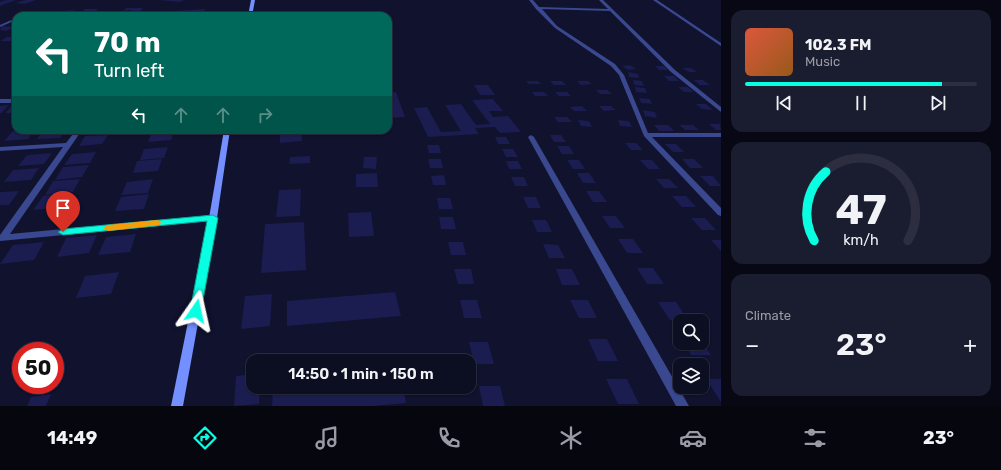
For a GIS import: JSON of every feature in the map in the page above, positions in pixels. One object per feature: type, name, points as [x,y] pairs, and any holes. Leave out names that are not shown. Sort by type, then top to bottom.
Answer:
[{"type":"main road","points":[[250,12],[252,0]]},
{"type":"main road","points":[[177,406],[213,218],[226,134]]},
{"type":"street","points":[[531,0],[556,27],[613,65],[621,75],[646,135],[721,213]]},
{"type":"street","points":[[601,0],[673,71],[721,110]]},
{"type":"street","points":[[655,0],[721,45]]},
{"type":"street","points":[[537,8],[612,10]]},
{"type":"street","points":[[0,26],[12,21]]},
{"type":"street","points":[[0,101],[12,100]]},
{"type":"street","points":[[1,238],[75,134]]},
{"type":"street","points":[[646,135],[721,135]]},
{"type":"street","points":[[531,138],[683,406]]},
{"type":"street","points":[[0,150],[68,145]]},
{"type":"street","points":[[1,238],[213,218]]},
{"type":"building","points":[[6,0],[16,0],[0,6],[0,2]]},
{"type":"building","points":[[25,0],[36,0],[25,4],[15,3]]},
{"type":"building","points":[[158,0],[184,0],[180,2]]},
{"type":"building","points":[[126,8],[143,8],[140,12],[129,12],[131,10],[123,11]]},
{"type":"building","points":[[85,9],[98,9],[95,12],[82,12]]},
{"type":"building","points":[[205,9],[204,12],[174,11]]},
{"type":"building","points":[[75,10],[72,12],[61,12]]},
{"type":"building","points":[[2,26],[12,27],[6,31],[0,30]]},
{"type":"building","points":[[7,37],[12,37],[11,41],[0,41]]},
{"type":"building","points":[[630,65],[636,69],[628,70],[622,66]]},
{"type":"building","points":[[655,66],[664,66],[668,70],[659,70]]},
{"type":"building","points":[[682,68],[691,68],[697,72],[689,72]]},
{"type":"building","points":[[628,72],[638,74],[639,78],[629,77]]},
{"type":"building","points":[[664,76],[674,76],[679,81],[669,81]]},
{"type":"building","points":[[633,80],[642,81],[644,86],[634,85]]},
{"type":"building","points":[[694,80],[703,80],[710,85],[700,85]]},
{"type":"building","points":[[526,81],[538,81],[541,84],[529,84]]},
{"type":"building","points":[[550,81],[562,81],[566,85],[554,85]]},
{"type":"building","points":[[577,81],[588,81],[592,84],[581,85]]},
{"type":"building","points":[[474,85],[488,85],[495,95],[480,95]]},
{"type":"building","points":[[635,87],[645,88],[647,93],[636,92]]},
{"type":"building","points":[[678,87],[688,87],[694,92],[684,92]]},
{"type":"building","points":[[596,90],[607,90],[612,94],[600,94]]},
{"type":"building","points":[[392,92],[396,92],[405,117],[392,118]]},
{"type":"building","points":[[532,92],[544,92],[548,96],[535,96]]},
{"type":"building","points":[[555,92],[567,92],[571,96],[559,96]]},
{"type":"building","points":[[639,98],[650,99],[652,104],[641,103]]},
{"type":"building","points":[[493,99],[503,111],[489,111],[493,117],[508,116],[521,132],[500,133],[495,127],[475,128],[479,134],[428,137],[414,108],[427,107],[441,132],[461,131],[445,105],[461,104],[476,125],[490,124],[472,100]]},
{"type":"building","points":[[696,104],[706,104],[713,110],[702,109]]},
{"type":"building","points":[[9,105],[0,114],[0,106]]},
{"type":"building","points":[[12,106],[12,113],[5,113]]},
{"type":"building","points":[[582,106],[587,111],[574,111],[570,107]]},
{"type":"building","points":[[599,106],[611,106],[616,110],[604,111]]},
{"type":"building","points":[[643,110],[655,112],[657,118],[645,116]]},
{"type":"building","points":[[554,117],[567,117],[572,122],[558,122]]},
{"type":"building","points":[[578,120],[589,121],[592,127],[581,126]]},
{"type":"building","points":[[618,120],[629,121],[632,127],[620,126]]},
{"type":"building","points":[[709,124],[720,124],[721,130],[716,130]]},
{"type":"building","points":[[654,125],[668,125],[674,131],[659,131]]},
{"type":"building","points":[[679,125],[693,125],[699,130],[685,130]]},
{"type":"building","points":[[12,132],[12,134],[32,134],[28,139],[4,141]]},
{"type":"building","points":[[41,134],[62,134],[60,138],[37,139]]},
{"type":"building","points":[[151,134],[173,134],[171,140],[148,142]]},
{"type":"building","points":[[280,134],[301,134],[302,141],[280,143]]},
{"type":"building","points":[[108,135],[102,144],[79,146],[85,136]]},
{"type":"building","points":[[550,135],[561,135],[566,142],[554,142]]},
{"type":"building","points":[[495,137],[506,137],[510,144],[498,144]]},
{"type":"building","points":[[625,143],[636,143],[643,150],[631,150]]},
{"type":"building","points":[[665,144],[676,144],[684,152],[673,152]]},
{"type":"building","points":[[427,145],[439,145],[441,153],[429,153]]},
{"type":"building","points":[[557,146],[569,146],[574,154],[562,154]]},
{"type":"building","points":[[168,147],[164,158],[140,160],[144,149]]},
{"type":"building","points":[[502,149],[513,149],[518,157],[506,157]]},
{"type":"building","points":[[96,152],[90,163],[64,165],[72,154]]},
{"type":"building","points":[[52,153],[44,164],[18,166],[27,155]]},
{"type":"building","points":[[310,156],[310,163],[289,164],[290,157]]},
{"type":"building","points":[[364,157],[377,157],[376,169],[363,168]]},
{"type":"building","points":[[162,159],[158,171],[133,173],[137,161]]},
{"type":"building","points":[[428,159],[441,159],[443,168],[430,168]]},
{"type":"building","points":[[682,159],[694,159],[703,168],[690,168]]},
{"type":"building","points":[[567,160],[579,160],[585,169],[573,169]]},
{"type":"building","points":[[640,160],[652,160],[660,169],[648,169]]},
{"type":"building","points":[[506,161],[518,161],[522,169],[509,169]]},
{"type":"building","points":[[89,165],[82,177],[55,180],[63,167]]},
{"type":"building","points":[[39,168],[31,180],[4,182],[13,170]]},
{"type":"building","points":[[377,173],[378,187],[356,187],[356,174]]},
{"type":"building","points":[[577,173],[589,173],[596,183],[583,183]]},
{"type":"building","points":[[444,175],[446,185],[433,185],[431,176]]},
{"type":"building","points":[[700,176],[713,176],[721,186],[710,186]]},
{"type":"building","points":[[511,177],[524,177],[528,186],[515,186]]},
{"type":"building","points":[[80,179],[73,192],[45,195],[53,181]]},
{"type":"building","points":[[153,179],[148,193],[121,195],[127,182]]},
{"type":"building","points":[[656,179],[669,179],[678,188],[664,188]]},
{"type":"building","points":[[301,189],[300,216],[276,217],[279,190]]},
{"type":"building","points":[[19,191],[9,205],[0,205],[0,192]]},
{"type":"building","points":[[586,191],[599,191],[607,202],[593,202]]},
{"type":"building","points":[[70,193],[62,207],[33,210],[43,196]]},
{"type":"building","points":[[149,194],[144,209],[115,211],[121,197]]},
{"type":"building","points":[[672,196],[686,196],[696,207],[682,207]]},
{"type":"building","points":[[523,197],[536,197],[541,208],[528,208]]},
{"type":"building","points":[[437,198],[450,198],[453,209],[439,209]]},
{"type":"building","points":[[371,212],[374,236],[349,237],[348,213]]},
{"type":"building","points":[[602,216],[616,216],[625,228],[610,228]]},
{"type":"building","points":[[439,217],[453,217],[456,229],[441,229]]},
{"type":"building","points":[[691,218],[705,218],[716,230],[702,230]]},
{"type":"building","points":[[532,220],[546,220],[552,232],[537,232]]},
{"type":"building","points":[[304,222],[306,270],[261,273],[265,224]]},
{"type":"building","points":[[136,234],[130,252],[98,255],[106,237]]},
{"type":"building","points":[[97,235],[89,253],[57,257],[66,238]]},
{"type":"building","points":[[618,239],[633,239],[643,253],[627,253]]},
{"type":"building","points":[[711,240],[721,240],[721,251]]},
{"type":"building","points":[[44,242],[34,260],[0,264],[13,245]]},
{"type":"building","points":[[448,242],[463,242],[466,255],[451,255]]},
{"type":"building","points":[[543,244],[558,245],[565,258],[549,258]]},
{"type":"building","points":[[637,268],[653,268],[664,284],[647,284]]},
{"type":"building","points":[[454,269],[471,269],[474,284],[458,284]]},
{"type":"building","points":[[556,269],[572,269],[580,285],[562,285]]},
{"type":"building","points":[[119,272],[111,294],[76,298],[85,276]]},
{"type":"building","points":[[395,292],[401,316],[287,326],[287,301]]},
{"type":"building","points":[[272,294],[270,326],[241,329],[245,296]]},
{"type":"building","points":[[460,300],[477,300],[482,318],[464,318]]},
{"type":"building","points":[[570,300],[588,300],[597,318],[579,318]]},
{"type":"building","points":[[658,302],[676,302],[684,314],[673,314],[673,320],[670,320]]},
{"type":"building","points":[[588,339],[607,339],[618,361],[598,361]]},
{"type":"building","points":[[469,342],[488,342],[494,364],[476,364],[476,354],[472,354]]},
{"type":"building","points":[[688,350],[708,350],[711,355],[691,355]]},
{"type":"building","points":[[246,375],[246,394],[260,394],[259,404],[234,406],[236,376]]},
{"type":"building","points":[[606,379],[627,379],[639,404],[618,404]]},
{"type":"building","points":[[709,379],[721,379],[721,402],[709,384]]},
{"type":"building","points":[[479,386],[500,386],[505,406],[483,406]]},
{"type":"building","points":[[51,394],[46,406],[27,406],[31,397]]},
{"type":"building","points":[[273,394],[404,394],[406,403],[373,406],[272,406]]},
{"type":"slow traffic","points":[[108,228],[157,223]]},
{"type":"route","points":[[63,232],[213,218],[196,311]]}]
